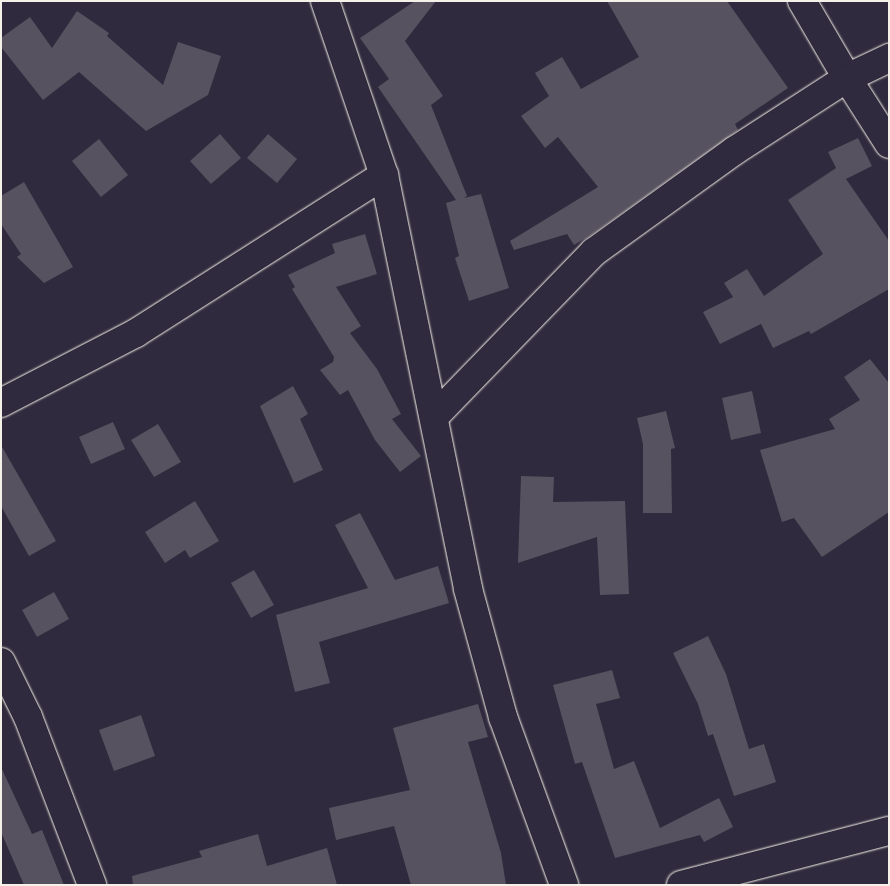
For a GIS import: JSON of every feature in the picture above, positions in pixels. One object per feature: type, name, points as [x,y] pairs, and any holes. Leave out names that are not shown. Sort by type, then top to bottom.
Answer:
[{"type":"street","points":[[325,1],[384,175],[468,589],[503,717],[564,885]]},
{"type":"street","points":[[802,1],[847,78],[889,144]]},
{"type":"street","points":[[434,417],[594,252],[734,152],[847,78],[889,58]]},
{"type":"street","points":[[1,403],[136,332],[384,175]]},
{"type":"street","points":[[1,662],[28,717],[92,885]]},
{"type":"street","points":[[681,885],[889,831]]},
{"type":"building","points":[[415,1],[436,1],[405,41],[443,96],[431,105],[467,196],[464,198],[481,194],[509,288],[469,301],[455,258],[459,256],[446,203],[456,200],[378,87],[389,79],[360,38]]},
{"type":"building","points":[[607,1],[727,1],[788,88],[735,124],[738,130],[591,235],[574,245],[567,234],[514,250],[510,241],[598,187],[558,137],[545,148],[521,116],[549,96],[535,73],[562,57],[581,89],[639,57]]},
{"type":"building","points":[[77,11],[109,33],[107,36],[163,85],[178,42],[221,56],[208,95],[146,131],[79,72],[43,100],[1,47],[1,38],[30,17],[52,48]]},
{"type":"building","points":[[220,134],[241,158],[211,184],[190,161]]},
{"type":"building","points":[[268,134],[297,159],[277,183],[247,158]]},
{"type":"building","points":[[858,138],[872,166],[846,179],[889,241],[889,289],[811,334],[809,331],[773,348],[761,324],[720,344],[703,312],[733,297],[724,283],[747,269],[764,296],[823,254],[788,200],[836,168],[828,152]]},
{"type":"building","points":[[99,139],[128,175],[101,197],[72,161]]},
{"type":"building","points":[[24,182],[73,267],[44,283],[17,257],[21,254],[1,224],[1,196]]},
{"type":"building","points":[[365,234],[377,274],[336,287],[361,326],[350,333],[377,369],[401,414],[392,419],[421,456],[400,472],[375,440],[348,390],[340,395],[320,370],[333,362],[334,357],[292,289],[295,287],[288,275],[335,253],[332,244]]},
{"type":"building","points":[[870,359],[889,383],[889,512],[822,557],[794,518],[782,522],[760,450],[835,429],[829,419],[860,400],[844,377]]},
{"type":"building","points":[[293,386],[308,414],[300,419],[323,470],[294,483],[260,406]]},
{"type":"building","points":[[752,391],[761,433],[731,440],[722,398]]},
{"type":"building","points":[[666,411],[675,448],[671,449],[672,513],[643,513],[643,444],[637,418]]},
{"type":"building","points":[[113,422],[125,449],[91,464],[79,437]]},
{"type":"building","points":[[158,424],[181,462],[154,477],[131,440]]},
{"type":"building","points":[[1,445],[56,541],[29,556],[1,506]]},
{"type":"building","points":[[521,476],[554,477],[553,502],[625,501],[629,594],[600,595],[597,537],[518,563]]},
{"type":"building","points":[[195,501],[219,541],[190,558],[185,550],[165,563],[145,532]]},
{"type":"building","points":[[360,513],[395,580],[438,566],[449,603],[319,642],[330,683],[295,692],[276,615],[368,588],[335,525]]},
{"type":"building","points":[[254,570],[274,605],[251,618],[231,583]]},
{"type":"building","points":[[54,592],[69,619],[37,637],[22,610]]},
{"type":"building","points":[[708,636],[726,674],[749,749],[764,744],[776,782],[734,796],[713,734],[708,736],[698,704],[673,653]]},
{"type":"building","points":[[612,670],[620,698],[596,704],[614,769],[634,761],[660,828],[719,798],[733,827],[704,842],[700,835],[615,858],[582,762],[575,764],[553,685]]},
{"type":"building","points":[[478,704],[488,737],[468,742],[501,853],[506,885],[411,885],[394,826],[336,840],[329,808],[410,790],[393,728]]},
{"type":"building","points":[[141,715],[155,756],[114,771],[99,730]]},
{"type":"building","points":[[1,767],[32,834],[42,830],[64,885],[24,885],[1,832]]},
{"type":"building","points":[[258,834],[267,866],[327,848],[337,885],[133,885],[132,876],[202,857],[199,851]]}]
